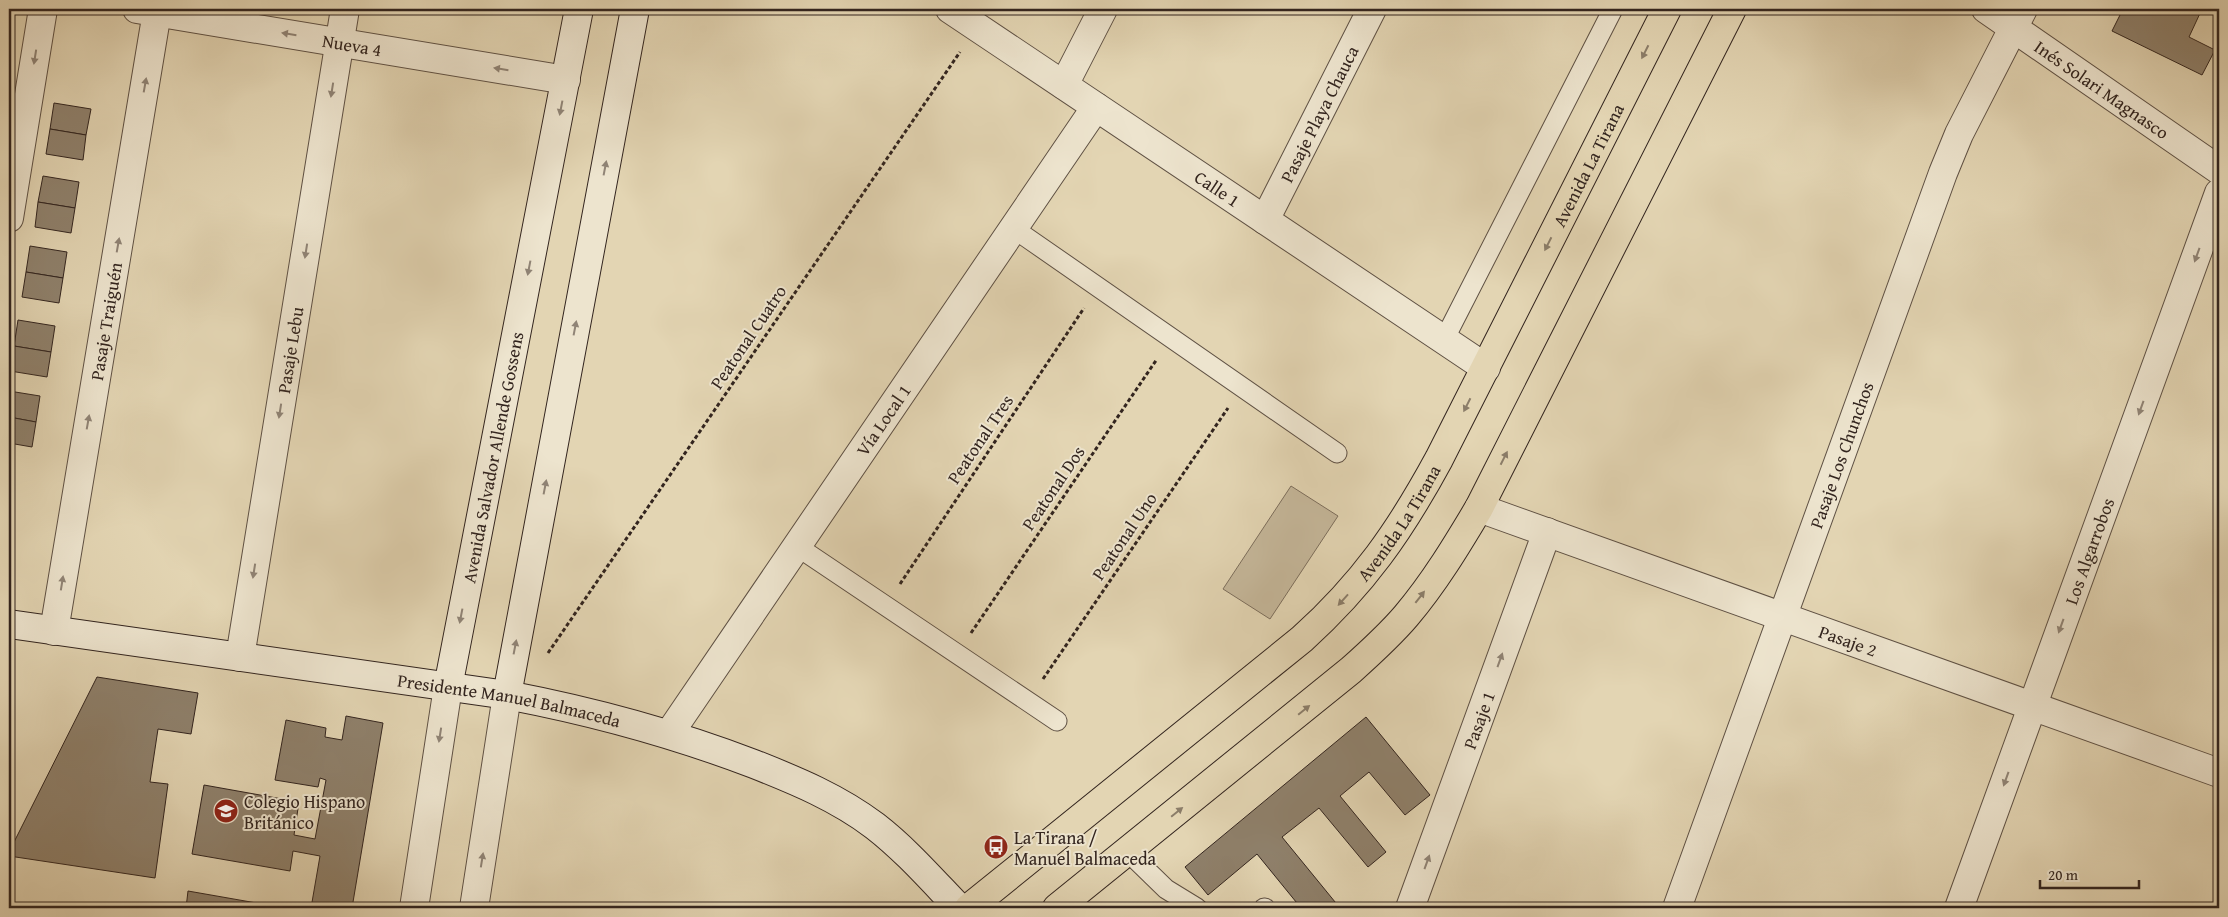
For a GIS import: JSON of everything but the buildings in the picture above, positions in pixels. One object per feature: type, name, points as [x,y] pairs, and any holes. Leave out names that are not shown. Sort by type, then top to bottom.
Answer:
[{"type":"highway","name":"Avenida La Tirana","points":[[969,908],[1302,639],[1334,610],[1374,564],[1399,529],[1439,459],[1667,9]]},
{"type":"highway","points":[[1058,908],[1313,702],[1382,642],[1406,616],[1430,585],[1456,548],[1479,508],[1732,9]]},
{"type":"street","points":[[9,218],[43,9]]},
{"type":"street","name":"Pasaje Lebu","points":[[240,657],[346,9]]},
{"type":"street","name":"Avenida Salvador Allende Gossens","points":[[414,908],[448,687],[579,9]]},
{"type":"street","points":[[474,908],[506,695],[635,9]]},
{"type":"street","name":"Calle 1","points":[[950,9],[1486,368]]},
{"type":"street","points":[[1064,85],[1103,9]]},
{"type":"street","name":"Pasaje Playa Chauca","points":[[1264,220],[1372,9]]},
{"type":"street","name":"Inés Solari Magnasco","points":[[1986,9],[2019,18],[2219,170]]},
{"type":"street","name":"Nueva 4","points":[[147,10],[566,80]]},
{"type":"street","name":"Pasaje Traiguén","points":[[54,631],[147,10]]},
{"type":"street","name":"Pasaje Los Chunchos","points":[[1677,908],[1943,173],[1959,134],[2019,18]]},
{"type":"street","name":"Vía Local 1","points":[[669,734],[1096,107]]},
{"type":"street","name":"Los Algarrobos","points":[[1959,908],[2219,193]]},
{"type":"street","name":"Pasaje 2","points":[[1479,508],[2219,773]]},
{"type":"street","name":"Pasaje 1","points":[[1410,908],[1547,532]]},
{"type":"street","name":"Presidente Manuel Balmaceda","points":[[9,624],[506,695],[570,708],[669,734],[774,772],[825,794],[850,809],[901,847],[959,908]]},
{"type":"lane","points":[[1444,340],[1613,9]]},
{"type":"lane","points":[[1013,228],[1337,453]]},
{"type":"lane","points":[[798,546],[1057,721]]},
{"type":"lane","points":[[1128,852],[1166,889],[1197,908]]},
{"type":"path","name":"Peatonal Cuatro","points":[[547,654],[977,26]]},
{"type":"path","name":"Peatonal Tres","points":[[885,606],[1098,287]]},
{"type":"path","name":"Peatonal Dos","points":[[958,654],[1171,338]]},
{"type":"path","name":"Peatonal Uno","points":[[1028,701],[1242,386]]},
{"type":"shaded area","points":[[1291,486],[1338,516],[1270,619],[1223,589]]},
{"type":"place","name":"Colegio Hispano Británico","points":[[226,811]]},
{"type":"place","name":"La Tirana / Manuel Balmaceda","points":[[996,847]]}]
